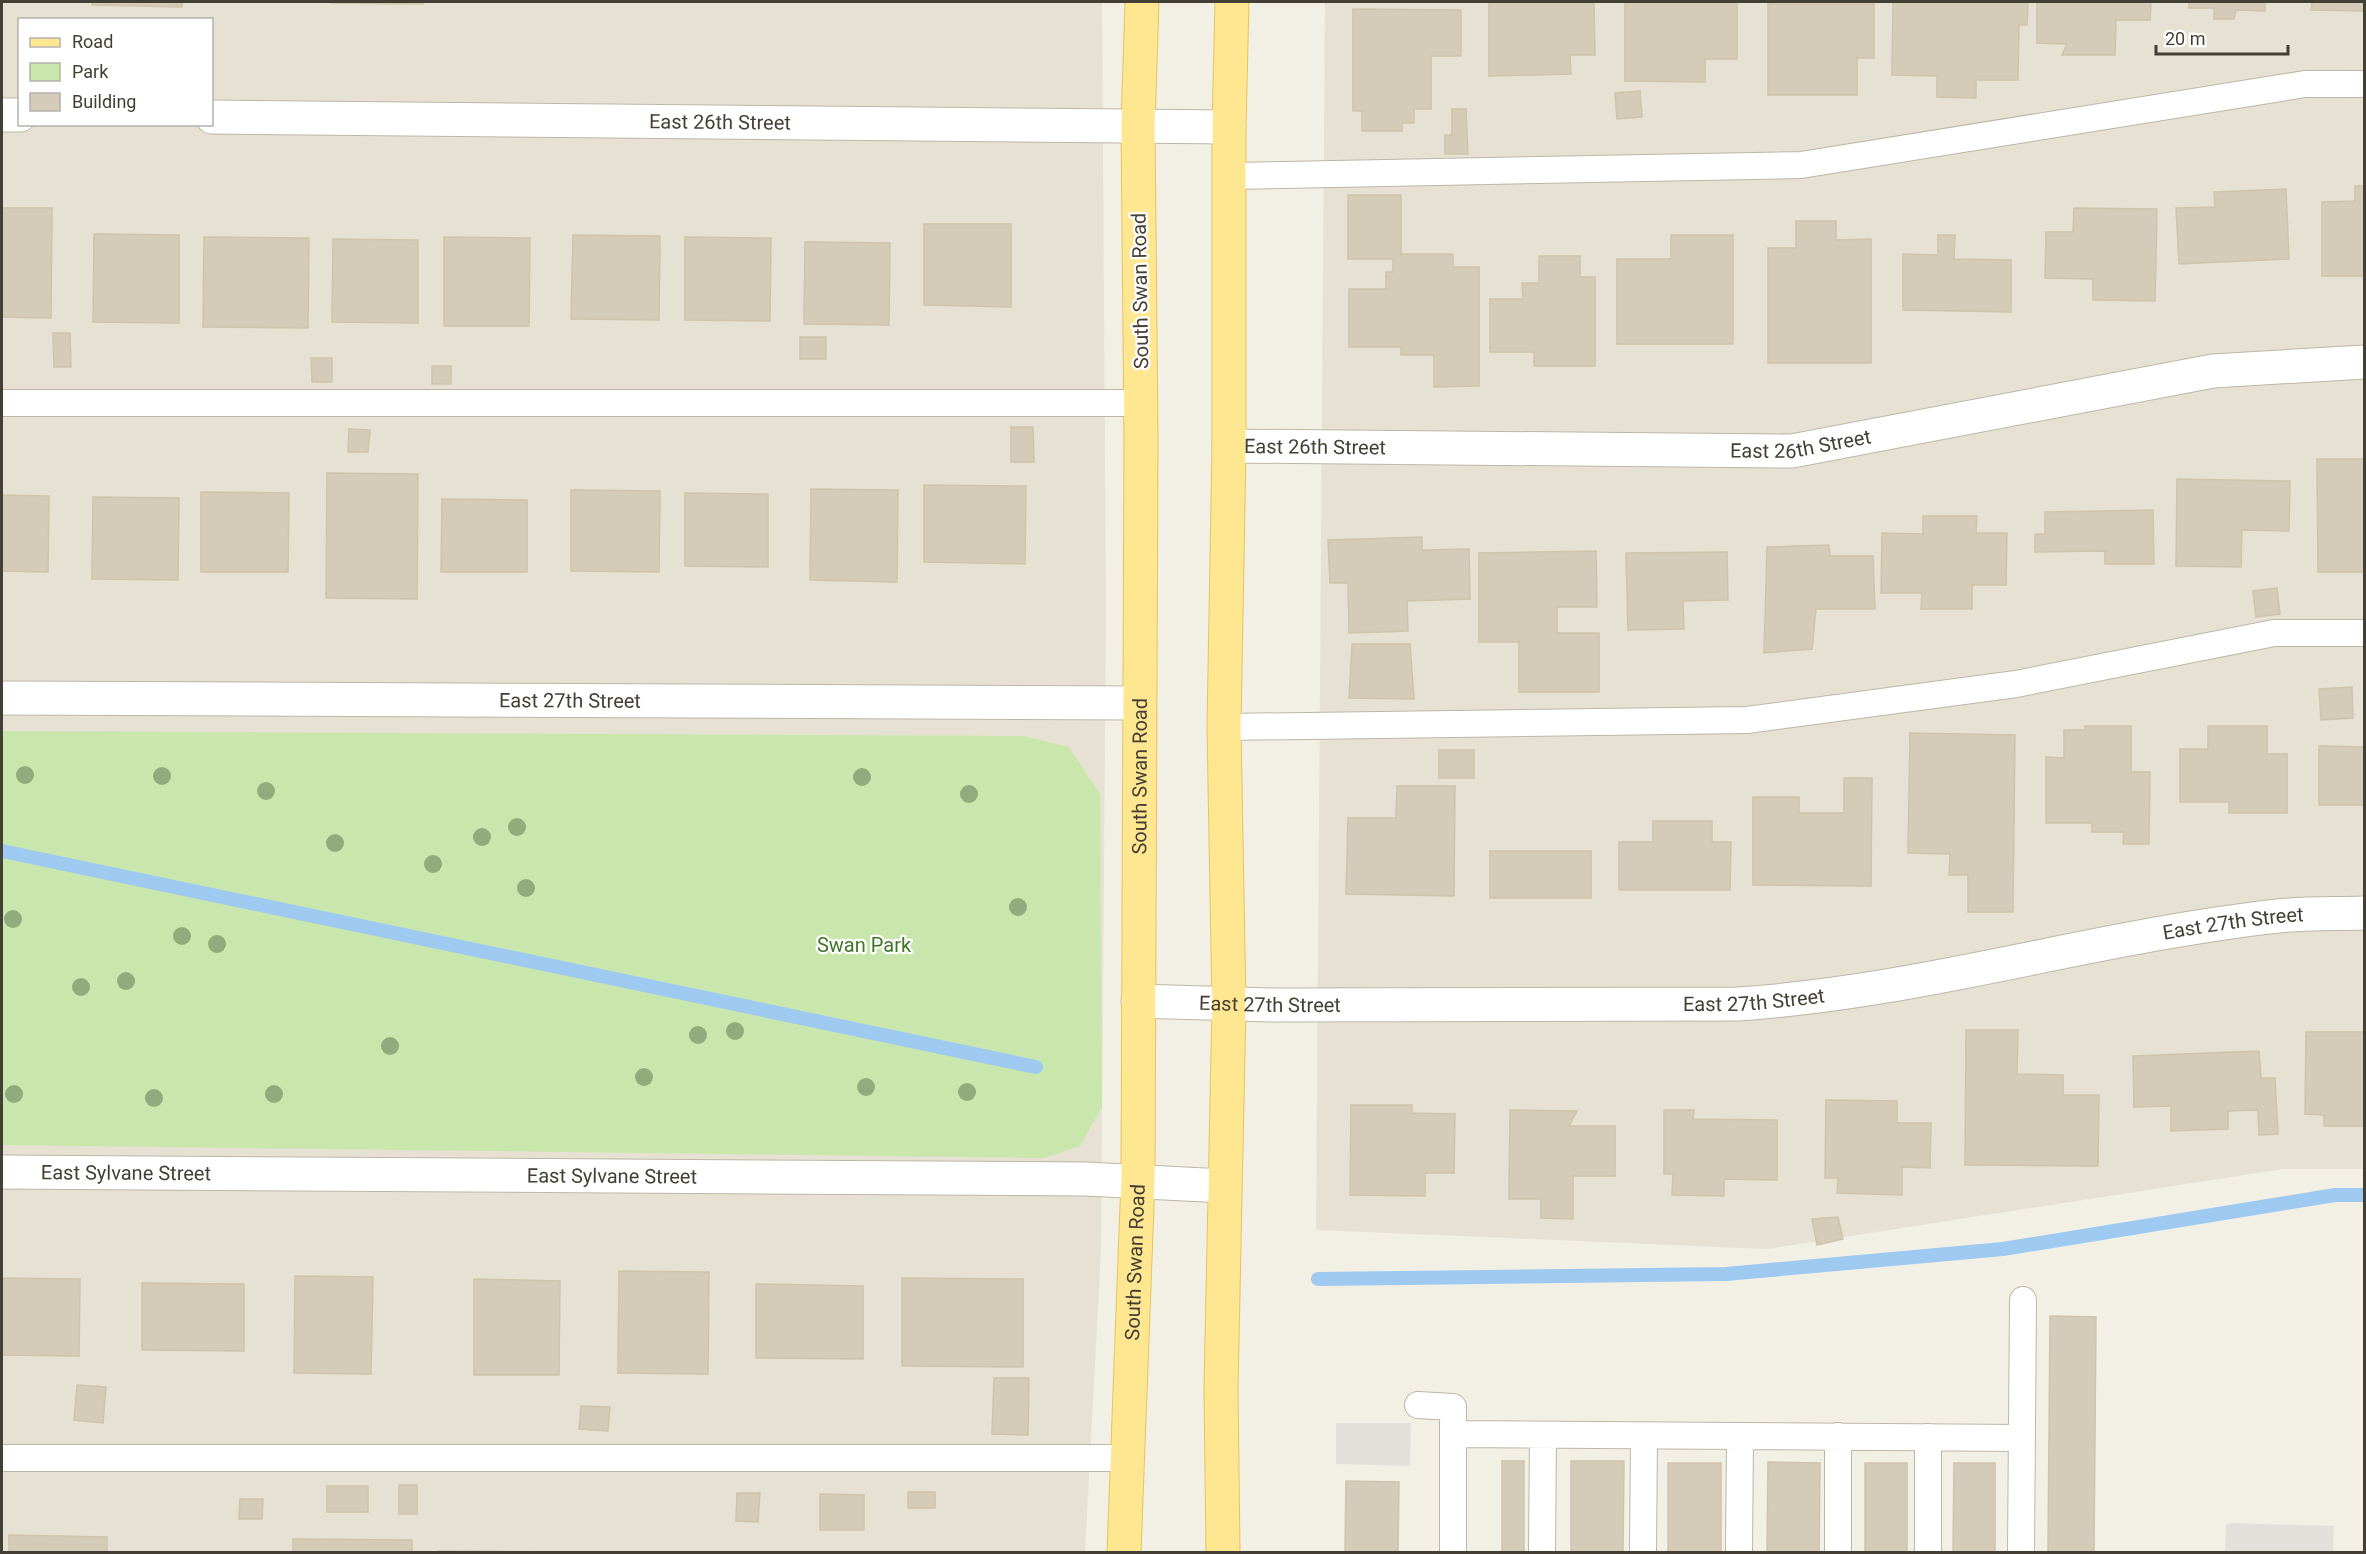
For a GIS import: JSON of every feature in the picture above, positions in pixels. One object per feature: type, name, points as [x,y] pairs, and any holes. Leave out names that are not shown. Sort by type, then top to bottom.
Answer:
[{"type":"main road","name":"South Swan Road","points":[[1124,1552],[1138,1179],[1141,403],[1138,125],[1143,2]]},
{"type":"main road","points":[[1223,1552],[1221,1389],[1229,1005],[1224,727],[1229,446],[1229,127],[1232,2]]},
{"type":"street","points":[[2,115],[18,115]]},
{"type":"street","name":"East 26th Street","points":[[213,117],[1229,127]]},
{"type":"street","name":"East 26th Street","points":[[1229,446],[1792,452],[2213,371],[2364,362]]},
{"type":"street","name":"East 27th Street","points":[[2,698],[1139,703]]},
{"type":"street","name":"East 27th Street","points":[[1138,1001],[1229,1005],[1738,1004],[1806,1000],[1939,978],[2227,923],[2281,916],[2364,913]]},
{"type":"street","name":"East Sylvane Street","points":[[2,1172],[1138,1179],[1224,1186]]},
{"type":"lane","points":[[1229,176],[1801,165],[2305,84],[2364,84]]},
{"type":"lane","points":[[2,403],[1141,403]]},
{"type":"lane","points":[[1224,727],[1748,720],[2016,684],[2274,633],[2364,633]]},
{"type":"lane","points":[[2021,1552],[2023,1300]]},
{"type":"lane","points":[[1418,1405],[1453,1407],[1453,1552]]},
{"type":"lane","points":[[1453,1434],[2022,1438]]},
{"type":"lane","points":[[1542,1552],[1543,1435]]},
{"type":"lane","points":[[1642,1552],[1644,1436]]},
{"type":"lane","points":[[1740,1436],[1740,1552]]},
{"type":"lane","points":[[1838,1437],[1838,1552]]},
{"type":"lane","points":[[1928,1437],[1928,1552]]},
{"type":"lane","points":[[2,1458],[1127,1458]]},
{"type":"shaded area","points":[[2,2],[1102,2],[1106,609],[1101,1251],[1085,1552],[2,1552]]},
{"type":"shaded area","points":[[1325,2],[2364,2],[2364,1169],[2283,1169],[1767,1249],[1316,1230]]},
{"type":"shaded area","points":[[1336,1423],[1411,1423],[1410,1466],[1336,1464]]},
{"type":"shaded area","points":[[2232,1523],[2334,1526],[2333,1552],[2225,1552],[2226,1525]]},
{"type":"green space","name":"Swan Park","points":[[2,731],[1024,736],[1069,747],[1100,794],[1102,1107],[1080,1146],[1044,1158],[2,1145]]},
{"type":"building","points":[[92,2],[182,2],[182,7],[92,5]]},
{"type":"building","points":[[423,2],[423,4],[331,3]]},
{"type":"building","points":[[1489,2],[1594,2],[1595,55],[1570,55],[1571,74],[1489,76]]},
{"type":"building","points":[[1625,2],[1737,2],[1737,59],[1705,59],[1705,82],[1625,81]]},
{"type":"building","points":[[1893,2],[2028,2],[2027,25],[2019,25],[2018,80],[1976,80],[1976,98],[1937,97],[1937,76],[1892,75]]},
{"type":"building","points":[[2037,2],[2151,2],[2150,20],[2116,20],[2115,55],[2062,55],[2067,44],[2037,43]]},
{"type":"building","points":[[2189,2],[2265,2],[2265,11],[2236,10],[2234,19],[2214,19],[2214,8],[2189,8]]},
{"type":"building","points":[[2312,2],[2364,2],[2364,11],[2311,10]]},
{"type":"building","points":[[1768,4],[1874,4],[1874,58],[1857,58],[1857,95],[1768,95]]},
{"type":"building","points":[[1353,9],[1461,10],[1461,56],[1431,56],[1431,109],[1414,109],[1414,123],[1402,123],[1402,131],[1362,131],[1362,111],[1353,111]]},
{"type":"building","points":[[1640,91],[1642,117],[1617,119],[1615,93]]},
{"type":"building","points":[[1452,109],[1466,109],[1468,154],[1445,154],[1445,135],[1452,135]]},
{"type":"building","points":[[2355,186],[2364,186],[2364,276],[2322,276],[2322,202],[2355,201]]},
{"type":"building","points":[[2286,189],[2289,259],[2179,264],[2176,208],[2215,207],[2214,192]]},
{"type":"building","points":[[1348,195],[1401,195],[1401,254],[1453,254],[1453,267],[1479,267],[1479,386],[1434,387],[1434,355],[1401,355],[1401,347],[1349,347],[1349,289],[1386,289],[1386,272],[1393,272],[1393,259],[1348,259]]},
{"type":"building","points":[[2,208],[52,208],[51,318],[2,317]]},
{"type":"building","points":[[2074,208],[2157,209],[2155,301],[2093,300],[2093,279],[2045,278],[2046,232],[2073,232]]},
{"type":"building","points":[[1796,221],[1836,221],[1836,240],[1871,239],[1871,363],[1768,363],[1768,248],[1796,248]]},
{"type":"building","points":[[924,224],[1011,224],[1011,307],[924,305]]},
{"type":"building","points":[[94,234],[179,235],[179,323],[93,322]]},
{"type":"building","points":[[573,235],[660,236],[659,320],[571,319]]},
{"type":"building","points":[[1671,235],[1733,235],[1733,344],[1617,344],[1617,259],[1671,259]]},
{"type":"building","points":[[1938,235],[1955,235],[1954,259],[2011,260],[2011,312],[1903,310],[1903,254],[1938,255]]},
{"type":"building","points":[[204,237],[309,238],[308,328],[203,327]]},
{"type":"building","points":[[444,237],[530,238],[529,326],[444,326]]},
{"type":"building","points":[[685,237],[771,238],[770,321],[685,320]]},
{"type":"building","points":[[333,239],[418,240],[418,323],[332,322]]},
{"type":"building","points":[[805,242],[890,243],[889,325],[804,324]]},
{"type":"building","points":[[1539,256],[1580,256],[1580,277],[1595,277],[1595,366],[1534,366],[1534,352],[1490,352],[1490,299],[1523,299],[1522,283],[1539,283]]},
{"type":"building","points":[[53,333],[70,333],[71,367],[54,367]]},
{"type":"building","points":[[800,337],[826,337],[826,359],[800,359]]},
{"type":"building","points":[[311,358],[332,358],[332,382],[312,382]]},
{"type":"building","points":[[432,366],[451,366],[451,384],[432,384]]},
{"type":"building","points":[[1011,427],[1033,427],[1034,462],[1011,462]]},
{"type":"building","points":[[349,429],[370,430],[368,452],[348,452]]},
{"type":"building","points":[[2317,459],[2364,459],[2364,572],[2318,572]]},
{"type":"building","points":[[327,473],[418,474],[417,599],[326,598]]},
{"type":"building","points":[[2177,479],[2290,481],[2289,531],[2242,530],[2241,567],[2176,566]]},
{"type":"building","points":[[924,485],[1026,486],[1025,564],[924,562]]},
{"type":"building","points":[[811,489],[898,490],[897,582],[810,580]]},
{"type":"building","points":[[571,490],[660,491],[659,572],[571,571]]},
{"type":"building","points":[[201,492],[289,493],[288,572],[201,572]]},
{"type":"building","points":[[685,493],[768,494],[768,567],[685,566]]},
{"type":"building","points":[[2,495],[49,496],[48,572],[2,571]]},
{"type":"building","points":[[93,497],[179,498],[178,580],[92,579]]},
{"type":"building","points":[[442,499],[527,500],[527,572],[441,572]]},
{"type":"building","points":[[2153,510],[2154,564],[2105,564],[2105,551],[2035,552],[2035,534],[2045,534],[2045,512]]},
{"type":"building","points":[[1923,516],[1977,516],[1976,533],[2007,533],[2006,585],[1972,585],[1972,609],[1921,609],[1922,593],[1881,593],[1882,533],[1923,534]]},
{"type":"building","points":[[1422,537],[1422,550],[1469,549],[1470,599],[1407,601],[1408,631],[1349,633],[1348,583],[1330,583],[1328,540]]},
{"type":"building","points":[[1829,545],[1830,556],[1873,556],[1875,609],[1816,609],[1812,649],[1764,653],[1767,547]]},
{"type":"building","points":[[1596,551],[1597,607],[1557,607],[1557,633],[1599,633],[1599,692],[1519,692],[1519,642],[1479,642],[1479,553]]},
{"type":"building","points":[[1727,552],[1728,600],[1683,601],[1684,629],[1628,630],[1626,553]]},
{"type":"building","points":[[2277,588],[2280,614],[2256,617],[2253,591]]},
{"type":"building","points":[[1352,644],[1410,644],[1414,699],[1349,698]]},
{"type":"building","points":[[2352,687],[2353,718],[2321,720],[2319,689]]},
{"type":"building","points":[[2085,726],[2131,726],[2131,772],[2150,772],[2149,844],[2123,844],[2124,832],[2092,832],[2092,823],[2046,823],[2046,757],[2064,758],[2064,730],[2085,730]]},
{"type":"building","points":[[2208,726],[2267,726],[2267,754],[2287,754],[2287,813],[2229,813],[2229,802],[2180,802],[2180,749],[2208,749]]},
{"type":"building","points":[[1910,733],[2015,735],[2013,912],[1968,912],[1968,875],[1949,875],[1950,854],[1908,853]]},
{"type":"building","points":[[2319,746],[2364,747],[2364,805],[2319,805]]},
{"type":"building","points":[[1439,750],[1474,750],[1474,778],[1439,778]]},
{"type":"building","points":[[1844,778],[1872,778],[1871,886],[1753,885],[1753,797],[1799,797],[1799,813],[1844,813]]},
{"type":"building","points":[[1397,786],[1455,786],[1454,896],[1346,894],[1348,818],[1396,818]]},
{"type":"building","points":[[1653,821],[1712,821],[1712,842],[1731,842],[1730,890],[1619,890],[1619,842],[1653,842]]},
{"type":"building","points":[[1490,851],[1591,851],[1591,898],[1490,898]]},
{"type":"building","points":[[1966,1030],[2018,1030],[2017,1074],[2063,1075],[2063,1095],[2099,1095],[2098,1166],[1965,1165]]},
{"type":"building","points":[[2306,1032],[2364,1032],[2364,1126],[2324,1126],[2324,1115],[2305,1114]]},
{"type":"building","points":[[2259,1051],[2261,1078],[2275,1078],[2278,1134],[2259,1135],[2258,1110],[2228,1111],[2228,1129],[2171,1131],[2171,1106],[2134,1107],[2133,1056]]},
{"type":"building","points":[[1826,1100],[1897,1101],[1897,1123],[1931,1123],[1930,1168],[1902,1167],[1902,1195],[1837,1193],[1838,1178],[1825,1178]]},
{"type":"building","points":[[1351,1105],[1412,1105],[1412,1113],[1455,1114],[1454,1173],[1425,1173],[1425,1196],[1350,1195]]},
{"type":"building","points":[[1510,1110],[1577,1111],[1569,1126],[1615,1126],[1615,1176],[1573,1176],[1573,1219],[1541,1218],[1541,1199],[1509,1199]]},
{"type":"building","points":[[1664,1110],[1694,1110],[1693,1119],[1777,1120],[1777,1180],[1724,1179],[1724,1196],[1672,1195],[1673,1174],[1664,1174]]},
{"type":"building","points":[[1838,1217],[1843,1239],[1817,1245],[1812,1219]]},
{"type":"building","points":[[619,1271],[709,1272],[708,1374],[618,1373]]},
{"type":"building","points":[[295,1276],[373,1277],[371,1374],[294,1373]]},
{"type":"building","points":[[2,1278],[80,1279],[79,1356],[2,1355]]},
{"type":"building","points":[[902,1278],[1023,1279],[1023,1367],[902,1366]]},
{"type":"building","points":[[474,1279],[560,1281],[559,1375],[474,1375]]},
{"type":"building","points":[[142,1283],[244,1284],[244,1351],[142,1350]]},
{"type":"building","points":[[756,1284],[863,1286],[863,1359],[756,1358]]},
{"type":"building","points":[[2050,1316],[2096,1317],[2094,1552],[2048,1552]]},
{"type":"building","points":[[994,1378],[1029,1378],[1028,1435],[992,1434]]},
{"type":"building","points":[[77,1385],[106,1387],[103,1423],[74,1420]]},
{"type":"building","points":[[581,1406],[610,1407],[608,1431],[579,1429]]},
{"type":"building","points":[[1502,1461],[1524,1461],[1524,1552],[1502,1552]]},
{"type":"building","points":[[1571,1461],[1624,1461],[1623,1552],[1571,1552]]},
{"type":"building","points":[[1768,1462],[1820,1463],[1819,1552],[1767,1552]]},
{"type":"building","points":[[1668,1463],[1721,1463],[1721,1552],[1668,1552]]},
{"type":"building","points":[[1865,1463],[1907,1463],[1907,1552],[1865,1552]]},
{"type":"building","points":[[1954,1463],[1995,1463],[1995,1552],[1953,1552]]},
{"type":"building","points":[[1346,1481],[1399,1482],[1398,1552],[1345,1552]]},
{"type":"building","points":[[399,1485],[417,1485],[417,1514],[399,1514]]},
{"type":"building","points":[[327,1486],[368,1486],[368,1512],[327,1512]]},
{"type":"building","points":[[908,1492],[935,1492],[935,1508],[908,1508]]},
{"type":"building","points":[[737,1493],[760,1493],[758,1522],[736,1521]]},
{"type":"building","points":[[820,1494],[864,1495],[864,1530],[820,1530]]},
{"type":"building","points":[[240,1499],[263,1499],[262,1519],[239,1519]]},
{"type":"building","points":[[9,1535],[107,1537],[107,1552],[9,1552]]},
{"type":"building","points":[[293,1539],[412,1540],[412,1552],[293,1552]]},
{"type":"building","points":[[439,1551],[561,1552],[439,1552]]},
{"type":"waterway","points":[[2,851],[1036,1067]]},
{"type":"waterway","points":[[1318,1279],[1726,1274],[2003,1249],[2335,1195],[2364,1195]]}]
